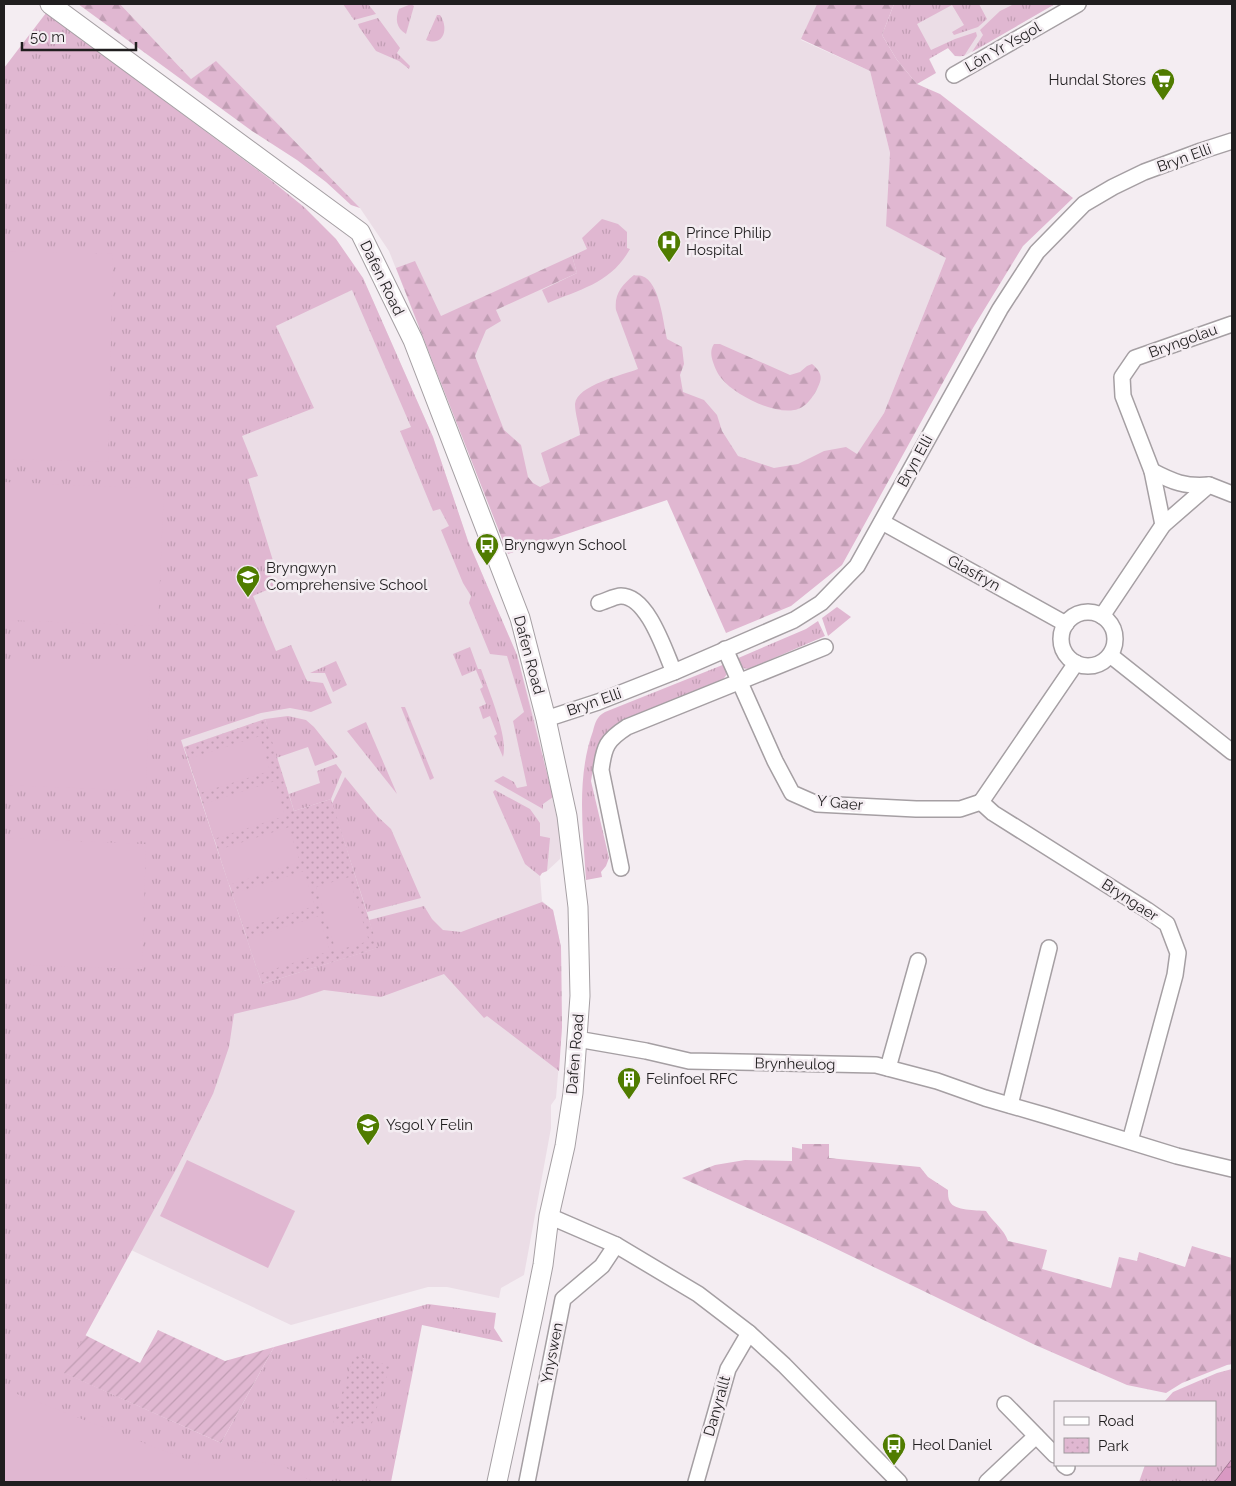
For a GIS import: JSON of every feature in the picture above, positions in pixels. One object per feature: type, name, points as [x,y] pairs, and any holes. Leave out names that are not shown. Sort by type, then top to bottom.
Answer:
[{"type":"street","name":"Dafen Road","points":[[50,4],[360,232],[413,340],[520,618],[546,719],[567,816],[578,907],[580,996],[573,1093],[565,1146],[549,1216],[543,1265],[533,1315],[497,1482]]},
{"type":"street","name":"Lôn Yr Ysgol","points":[[954,74],[1078,4]]},
{"type":"street","name":"Bryn Elli","points":[[546,719],[598,702],[674,672],[794,620],[821,603],[857,566],[1000,309],[1037,252],[1084,204],[1113,186],[1152,169],[1232,141]]},
{"type":"street","name":"Bryngolau","points":[[1163,525],[1152,471],[1123,396],[1122,377],[1136,358],[1232,324]]},
{"type":"street","points":[[1152,471],[1185,485],[1210,485],[1232,494]]},
{"type":"street","points":[[1102,616],[1163,525],[1210,485]]},
{"type":"street","name":"Glasfryn","points":[[882,522],[1066,624]]},
{"type":"street","points":[[599,603],[622,596],[637,601],[649,617],[674,672]]},
{"type":"street","points":[[1085,612],[1098,613],[1112,625],[1115,634],[1115,643],[1110,656],[1103,662],[1094,665],[1085,666],[1076,663],[1064,650],[1062,631],[1066,624],[1076,615],[1085,612]]},
{"type":"street","points":[[621,868],[601,770],[603,754],[613,736],[627,727],[825,647]]},
{"type":"street","name":"Y Gaer","points":[[725,649],[775,762],[792,793],[817,804],[916,809],[960,809],[981,802]]},
{"type":"street","points":[[1110,656],[1232,752]]},
{"type":"street","points":[[981,802],[1076,663]]},
{"type":"street","name":"Bryngaer","points":[[981,802],[993,812],[1166,924],[1178,953],[1176,975],[1130,1141]]},
{"type":"street","points":[[1010,1105],[1049,948]]},
{"type":"street","points":[[888,1068],[918,961]]},
{"type":"street","name":"Brynheulog","points":[[577,1039],[646,1051],[689,1061],[876,1065],[937,1081],[1177,1156],[1232,1169]]},
{"type":"street","points":[[549,1216],[616,1245],[698,1294],[749,1333],[784,1365],[899,1482]]},
{"type":"street","name":"Ynyswen","points":[[527,1482],[563,1299],[602,1266],[616,1245]]},
{"type":"street","name":"Danyrallt","points":[[696,1482],[728,1369],[749,1333]]},
{"type":"street","points":[[1005,1404],[1054,1454]]},
{"type":"street","points":[[988,1482],[1036,1436]]},
{"type":"shaded area","name":"Prince Philip Hospital","points":[[120,4],[817,4],[801,40],[870,71],[890,153],[887,226],[946,258],[884,413],[811,526],[668,457],[497,525],[389,251],[360,208],[216,62],[191,79]]},
{"type":"shaded area","points":[[894,4],[1055,4],[966,55],[955,56],[948,48],[929,58],[936,73]]},
{"type":"shaded area","name":"Bryngwyn Comprehensive School","points":[[4,151],[363,278],[433,437],[468,541],[517,655],[535,721],[562,841],[560,859],[540,876],[542,901],[553,910],[561,947],[562,1027],[556,1098],[551,1105],[551,1128],[524,1275],[501,1288],[499,1298],[447,1287],[428,1287],[291,1325],[131,1250],[179,1164],[213,1094]]},
{"type":"green space","points":[[78,4],[120,4],[191,79],[216,61],[360,208],[351,205],[326,182],[297,160],[252,131]]},
{"type":"green space","points":[[343,4],[368,4],[376,14],[354,20]]},
{"type":"green space","points":[[411,4],[414,6],[406,34],[398,26],[397,16],[399,9]]},
{"type":"green space","points":[[817,4],[894,4],[882,35],[897,60],[917,84],[940,94],[1073,198],[1023,246],[973,328],[842,565],[791,606],[726,633],[667,500],[508,554],[396,268],[415,261],[441,316],[572,256],[577,273],[496,310],[501,321],[486,330],[475,356],[504,430],[521,445],[528,477],[540,487],[550,482],[541,453],[580,435],[575,408],[578,397],[592,386],[638,369],[616,310],[616,299],[620,290],[634,275],[642,276],[653,286],[660,304],[667,339],[682,347],[684,364],[680,375],[683,392],[704,400],[717,415],[722,431],[738,456],[774,468],[798,464],[824,451],[846,447],[857,454],[884,413],[946,258],[886,226],[890,153],[870,71],[801,39]]},
{"type":"green space","points":[[894,4],[979,4],[987,19],[978,27],[954,35],[952,32],[964,25],[952,5],[917,24],[931,50],[976,32],[977,36],[964,56],[955,56],[948,48],[929,59],[936,73],[917,84],[897,60],[882,35]]},
{"type":"green space","points":[[1014,4],[1055,4],[972,52],[983,35],[980,30],[1000,11]]},
{"type":"green space","name":"Bryngwyn Comprehensive School","points":[[46,13],[267,177],[304,207],[336,239],[363,278],[433,437],[468,541],[517,655],[553,797],[543,804],[543,809],[494,781],[503,776],[514,782],[517,788],[527,786],[513,721],[524,712],[507,656],[490,654],[469,603],[471,596],[463,583],[441,530],[449,526],[440,509],[433,511],[400,431],[411,427],[352,290],[276,326],[314,408],[242,436],[258,476],[248,479],[274,564],[271,578],[274,587],[253,596],[276,651],[291,645],[307,681],[323,683],[332,703],[311,712],[290,708],[261,713],[181,740],[262,984],[377,948],[369,920],[424,906],[432,919],[443,930],[461,932],[542,902],[553,910],[561,947],[562,1027],[559,1071],[487,1016],[484,1018],[444,974],[381,997],[324,990],[297,999],[234,1014],[229,1047],[213,1094],[179,1164],[65,1373],[221,1443],[274,1347],[428,1304],[496,1313],[494,1328],[503,1342],[422,1325],[391,1482],[4,1482],[4,68]]},
{"type":"green space","points":[[437,15],[440,15],[443,20],[443,35],[437,41],[426,40]]},
{"type":"green space","points":[[378,18],[400,48],[397,53],[410,66],[409,69],[399,61],[376,51],[359,27],[358,24]]},
{"type":"green space","points":[[602,219],[618,224],[627,232],[627,248],[630,249],[614,270],[594,284],[548,303],[542,290],[577,273],[572,256],[587,249],[582,238]]},
{"type":"green space","points":[[4,251],[113,254],[108,462],[4,459]]},
{"type":"green space","points":[[714,344],[720,344],[790,375],[800,372],[812,364],[821,377],[820,383],[809,402],[798,409],[785,410],[765,406],[745,397],[728,385],[721,377],[712,358],[711,351]]},
{"type":"green space","points":[[4,482],[164,489],[158,626],[4,620]]},
{"type":"green space","points":[[837,607],[851,617],[828,636],[822,618]]},
{"type":"green space","points":[[818,621],[825,636],[749,669],[741,666],[736,659],[806,629]]},
{"type":"green space","points":[[470,647],[478,669],[481,669],[501,726],[504,749],[503,757],[494,736],[497,734],[490,716],[483,719],[479,707],[486,704],[480,689],[483,687],[476,670],[462,676],[453,654]]},
{"type":"green space","points":[[4,660],[150,666],[146,791],[4,785]]},
{"type":"green space","points":[[336,661],[347,685],[333,692],[325,673],[310,673]]},
{"type":"green space","points":[[725,664],[727,674],[722,681],[623,722],[611,729],[600,743],[595,757],[591,781],[609,858],[601,872],[602,877],[586,880],[582,824],[584,767],[598,718],[605,712]]},
{"type":"green space","points":[[401,707],[405,707],[434,778],[430,780]]},
{"type":"green space","points":[[288,716],[306,720],[338,757],[315,766],[308,747],[276,758],[265,719]]},
{"type":"green space","points":[[265,719],[294,811],[331,799],[378,948],[262,984],[184,747]]},
{"type":"green space","points":[[366,722],[397,794],[347,731]]},
{"type":"green space","points":[[260,736],[270,771],[200,793],[188,759]]},
{"type":"green space","points":[[336,764],[342,772],[331,799],[294,811],[289,794],[320,783],[317,771]]},
{"type":"green space","points":[[345,777],[377,816],[391,829],[421,898],[367,912],[332,804]]},
{"type":"green space","points":[[275,781],[285,816],[214,839],[203,804]]},
{"type":"green space","points":[[495,790],[530,809],[540,823],[540,836],[550,838],[547,871],[540,876],[525,864],[493,792]]},
{"type":"green space","points":[[289,827],[300,862],[229,885],[218,850]]},
{"type":"green space","points":[[4,838],[146,844],[142,969],[4,964]]},
{"type":"green space","points":[[304,871],[315,906],[244,928],[232,894]]},
{"type":"green space","points":[[349,877],[369,941],[336,951],[316,887]]},
{"type":"green space","points":[[319,916],[330,951],[259,974],[247,939]]},
{"type":"green space","points":[[802,1144],[829,1144],[829,1158],[920,1167],[928,1177],[948,1190],[950,1202],[956,1207],[966,1210],[986,1211],[1004,1233],[1008,1241],[1047,1250],[1042,1269],[1111,1288],[1119,1257],[1137,1261],[1139,1252],[1185,1267],[1192,1246],[1232,1258],[1232,1364],[1182,1383],[1166,1393],[1127,1385],[1033,1344],[820,1241],[682,1178],[715,1165],[745,1160],[792,1161],[792,1147],[802,1149]]},
{"type":"green space","points":[[187,1160],[295,1211],[268,1268],[160,1216]]},
{"type":"green space","points":[[158,1330],[225,1361],[274,1347],[221,1443],[64,1373],[85,1335],[140,1363]]},
{"type":"green space","points":[[354,1355],[390,1366],[371,1426],[354,1421],[351,1427],[333,1422]]},
{"type":"green space","points":[[1232,1369],[1232,1459],[1213,1482],[1139,1482],[1145,1466],[1216,1466],[1216,1401],[1165,1401],[1173,1392],[1217,1373]]},
{"type":"green space","points":[[4,1389],[201,1465],[236,1458],[283,1466],[313,1482],[4,1482]]},
{"type":"water","points":[[1232,1459],[1232,1482],[1213,1482],[1216,1480]]},
{"type":"place","name":"Hundal Stores","points":[[1163,101]]},
{"type":"place","name":"Prince Philip Hospital","points":[[669,263]]},
{"type":"place","name":"Bryngwyn School","points":[[487,566]]},
{"type":"place","name":"Bryngwyn Comprehensive School","points":[[248,598]]},
{"type":"place","name":"Felinfoel RFC","points":[[629,1100]]},
{"type":"place","name":"Ysgol Y Felin","points":[[368,1146]]},
{"type":"place","name":"Heol Daniel","points":[[894,1466]]}]
